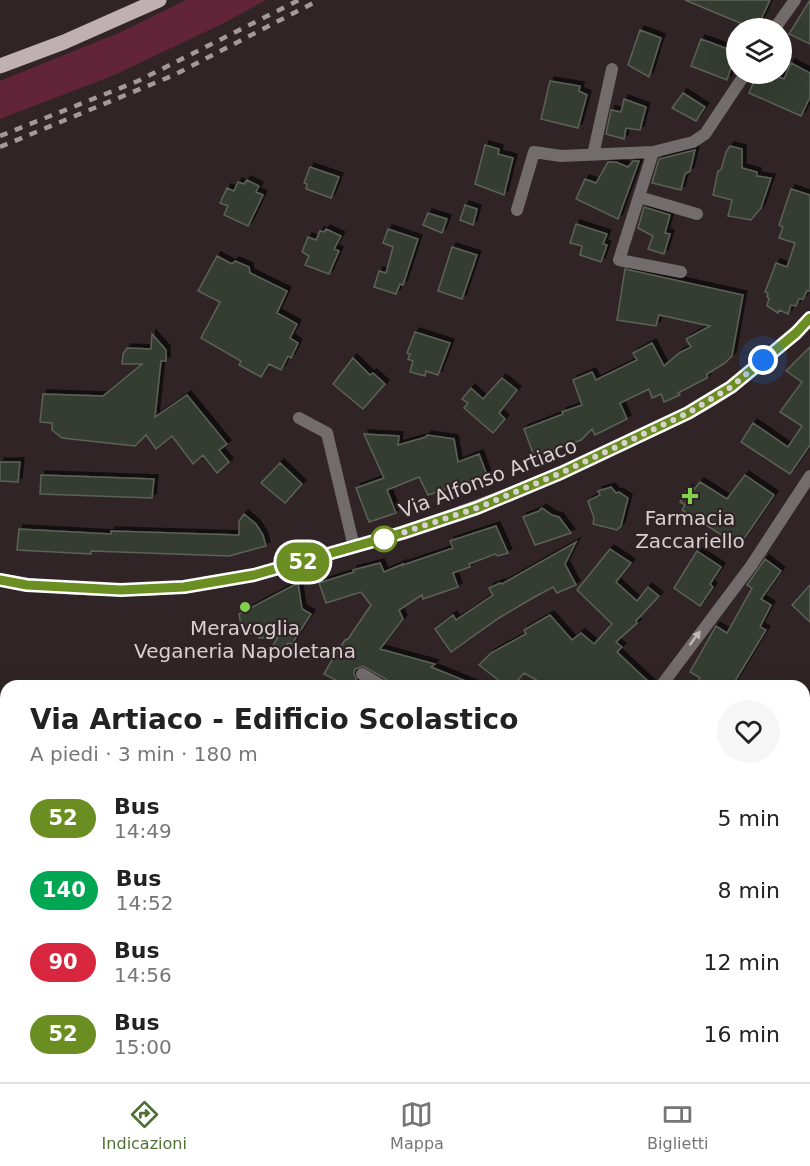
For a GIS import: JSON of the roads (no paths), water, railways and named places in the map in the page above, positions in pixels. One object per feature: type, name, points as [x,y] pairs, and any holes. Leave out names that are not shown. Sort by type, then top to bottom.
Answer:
[{"type":"main road","points":[[0,66],[64,42],[159,0]]},
{"type":"main road","name":"Via Alfonso Artiaco","points":[[0,580],[27,585],[121,590],[184,587],[254,575],[354,547],[477,508],[561,473],[688,413],[731,387],[796,333],[810,318]]},
{"type":"street","points":[[782,18],[795,0]]},
{"type":"street","points":[[593,154],[612,69]]},
{"type":"street","points":[[517,210],[534,152],[561,156],[653,152],[693,142],[705,134],[738,84]]},
{"type":"street","points":[[653,152],[619,260],[681,272]]},
{"type":"street","points":[[639,197],[697,214]]},
{"type":"street","points":[[299,418],[327,433],[354,547]]},
{"type":"street","points":[[666,680],[751,566],[810,476]]},
{"type":"street","points":[[362,674],[372,680]]},
{"type":"railway","points":[[0,136],[138,81],[299,0]]},
{"type":"railway","points":[[0,147],[174,75],[319,0]]},
{"type":"place","name":"Farmacia Zaccariello","points":[[690,496]]},
{"type":"place","name":"Meravoglia Veganeria Napoletana","points":[[245,607]]}]
